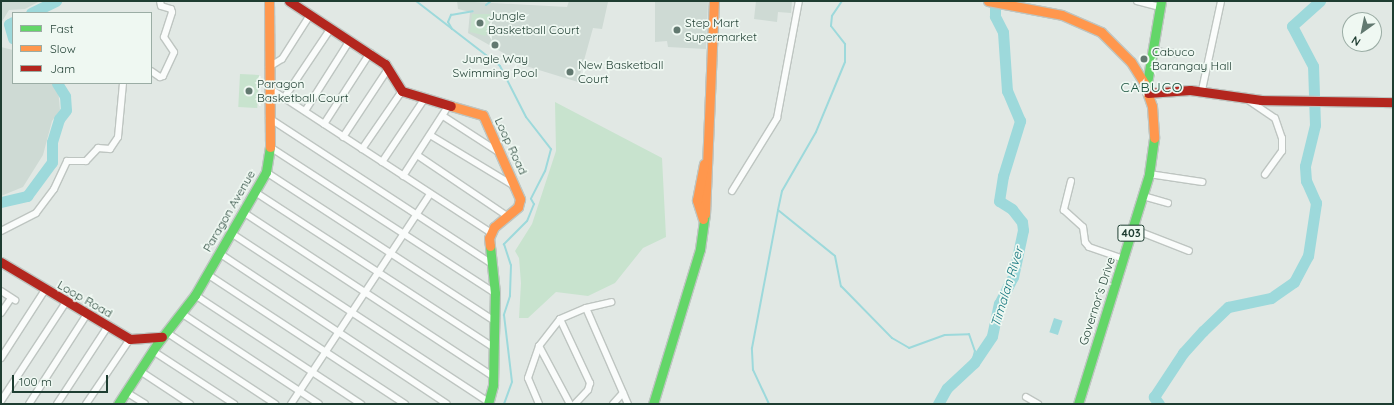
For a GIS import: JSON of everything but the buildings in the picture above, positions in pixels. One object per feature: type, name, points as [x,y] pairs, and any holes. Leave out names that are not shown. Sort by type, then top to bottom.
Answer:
[{"type":"street","points":[[152,72],[160,77],[163,76],[174,52],[164,37],[172,12],[161,6],[160,1]]},
{"type":"street","name":"Paragon Avenue","points":[[118,404],[164,334],[195,295],[266,172],[270,147],[269,1]]},
{"type":"street","points":[[289,1],[370,53],[388,69],[402,91],[362,149]]},
{"type":"street","points":[[653,404],[700,249],[703,219],[697,200],[706,158],[714,1]]},
{"type":"street","points":[[732,191],[777,118],[799,1]]},
{"type":"street","name":"Governor's Drive","points":[[988,1],[1062,15],[1094,28],[1123,53],[1147,91],[1155,131],[1149,174],[1078,404]]},
{"type":"street","points":[[1137,1],[1160,4],[1147,91],[1202,90],[1246,99],[1393,102]]},
{"type":"street","points":[[1202,90],[1221,1]]},
{"type":"street","points":[[269,67],[282,59],[310,15]]},
{"type":"street","points":[[284,98],[331,28]]},
{"type":"street","points":[[305,111],[350,40]]},
{"type":"street","points":[[1152,51],[1177,54]]},
{"type":"street","points":[[324,124],[370,53]]},
{"type":"street","points":[[344,137],[388,69]]},
{"type":"street","points":[[1,231],[36,213],[54,189],[67,161],[86,161],[98,148],[110,149],[118,137],[123,84]]},
{"type":"street","points":[[231,233],[488,403],[493,376],[495,293],[494,265],[490,232],[269,88]]},
{"type":"street","name":"Loop Road","points":[[402,91],[483,115],[517,188],[518,207],[490,232]]},
{"type":"street","points":[[382,162],[426,98]]},
{"type":"street","points":[[1246,99],[1275,118],[1282,138],[1282,151],[1265,174]]},
{"type":"street","points":[[403,176],[450,105]]},
{"type":"street","points":[[443,116],[502,154]]},
{"type":"street","points":[[269,118],[494,265]]},
{"type":"street","points":[[430,135],[517,188]]},
{"type":"street","points":[[270,147],[495,293]]},
{"type":"street","points":[[417,155],[507,216]]},
{"type":"street","points":[[266,172],[494,320]]},
{"type":"street","points":[[1149,174],[1202,182]]},
{"type":"street","points":[[1071,181],[1064,210],[1083,227],[1085,242],[1089,247],[1123,258]]},
{"type":"street","points":[[255,192],[493,347]]},
{"type":"street","points":[[291,404],[430,194]]},
{"type":"street","points":[[1142,196],[1168,203]]},
{"type":"street","points":[[243,212],[364,293],[493,376]]},
{"type":"street","points":[[1132,229],[1189,251]]},
{"type":"street","points":[[219,253],[447,404]]},
{"type":"street","name":"Loop Road","points":[[1,262],[45,290],[130,338]]},
{"type":"street","points":[[207,274],[405,404]]},
{"type":"street","points":[[1,358],[45,290]]},
{"type":"street","points":[[1,291],[13,299],[1,313]]},
{"type":"street","points":[[195,295],[361,404]]},
{"type":"street","points":[[1,401],[66,302]]},
{"type":"street","points":[[539,404],[528,378],[538,346],[560,320],[586,308],[611,302]]},
{"type":"street","points":[[586,308],[628,404]]},
{"type":"street","points":[[181,313],[319,404]]},
{"type":"street","points":[[28,404],[87,314]]},
{"type":"street","points":[[560,320],[590,383],[588,390],[575,404]]},
{"type":"street","points":[[57,404],[108,326]]},
{"type":"street","points":[[86,404],[130,338],[164,334],[275,404]]},
{"type":"street","points":[[538,346],[570,404]]},
{"type":"street","points":[[153,351],[234,404]]},
{"type":"street","points":[[140,371],[190,404]]},
{"type":"street","points":[[126,392],[145,404]]},
{"type":"street","points":[[613,404],[623,393]]},
{"type":"street","points":[[1026,397],[1038,404]]},
{"type":"shaded area","points":[[1,1],[40,1],[25,9],[9,10],[1,23]]},
{"type":"shaded area","points":[[457,1],[567,7],[569,1],[608,2],[602,29],[593,28],[578,82],[506,60],[507,55],[468,33],[470,12],[458,9]]},
{"type":"shaded area","points":[[655,1],[708,1],[706,49],[668,47],[667,41],[655,42]]},
{"type":"shaded area","points":[[756,1],[792,1],[791,13],[778,12],[777,22],[754,19]]},
{"type":"shaded area","points":[[1,47],[12,50],[12,84],[56,84],[58,88],[60,110],[52,121],[43,155],[23,187],[1,196]]},
{"type":"green space","name":"Jungle Basketball Court","points":[[472,14],[491,14],[486,36],[470,32]]},
{"type":"green space","name":"Paragon Basketball Court","points":[[240,74],[259,75],[257,108],[238,107]]},
{"type":"green space","points":[[555,102],[662,158],[666,237],[643,248],[615,283],[588,296],[556,292],[528,318],[519,318],[521,283],[519,258],[515,251],[532,224],[556,151]]},
{"type":"water","points":[[1054,318],[1063,321],[1058,335],[1049,332]]},
{"type":"waterway","points":[[33,12],[56,1]]},
{"type":"waterway","points":[[416,1],[500,66],[526,117],[551,149],[545,171],[531,199],[534,204],[527,221],[504,244],[511,265],[510,296],[504,315],[512,382],[504,404]]},
{"type":"waterway","points":[[486,5],[491,1]]},
{"type":"waterway","points":[[842,1],[832,16],[831,26],[845,44],[845,62],[816,132],[782,191],[778,210],[835,256],[841,286],[892,338],[909,348],[945,335],[969,334],[975,351],[971,366]]},
{"type":"waterway","name":"Timalan River","points":[[938,404],[947,388],[974,363],[992,336],[999,304],[1013,277],[1023,230],[1022,222],[1012,209],[999,201],[1003,176],[1020,121],[1007,91],[1003,32],[995,16],[995,1]]},
{"type":"waterway","points":[[1159,404],[1154,397],[1183,353],[1203,331],[1228,307],[1271,298],[1294,282],[1308,256],[1316,203],[1306,181],[1305,166],[1315,125],[1313,66],[1292,26],[1320,1]]},
{"type":"waterway","points":[[452,29],[448,22],[451,15],[473,11]]},
{"type":"waterway","points":[[12,22],[9,24],[12,34]]},
{"type":"waterway","points":[[1,202],[27,196],[52,162],[52,142],[59,119],[66,110],[65,96],[58,84]]},
{"type":"waterway","points":[[769,404],[753,370],[752,348],[778,210]]},
{"type":"traffic: fast","points":[[1146,89],[1161,1]]},
{"type":"traffic: fast","points":[[1078,404],[1149,174],[1154,138]]},
{"type":"traffic: fast","points":[[118,404],[157,344],[195,295],[266,172],[270,147]]},
{"type":"traffic: fast","points":[[653,404],[700,249],[705,214]]},
{"type":"traffic: fast","points":[[488,404],[493,385],[495,293],[490,246]]},
{"type":"traffic: slow","points":[[269,1],[270,147]]},
{"type":"traffic: slow","points":[[705,214],[714,1]]},
{"type":"traffic: slow","points":[[988,1],[1062,15],[1101,32],[1131,62],[1144,83],[1152,106],[1154,138]]},
{"type":"traffic: slow","points":[[451,106],[483,115],[520,199],[518,207],[494,227],[489,238],[490,246]]},
{"type":"traffic: slow","points":[[703,219],[697,200],[704,164]]},
{"type":"traffic: jam","points":[[289,1],[385,64],[402,91],[451,106]]},
{"type":"traffic: jam","points":[[1148,93],[1190,90],[1261,100],[1393,102]]},
{"type":"traffic: jam","points":[[1,262],[130,339],[162,337]]},
{"type":"place","name":"Jungle Basketball Court","points":[[480,23]]},
{"type":"place","name":"Step Mart Supermarket","points":[[677,30]]},
{"type":"place","name":"Jungle Way Swimming Pool","points":[[495,45]]},
{"type":"place","name":"Cabuco Barangay Hall","points":[[1144,59]]},
{"type":"place","name":"New Basketball Court","points":[[570,72]]},
{"type":"place","name":"Paragon Basketball Court","points":[[249,91]]},
{"type":"district","name":"CABUCO","points":[[1152,87]]}]
